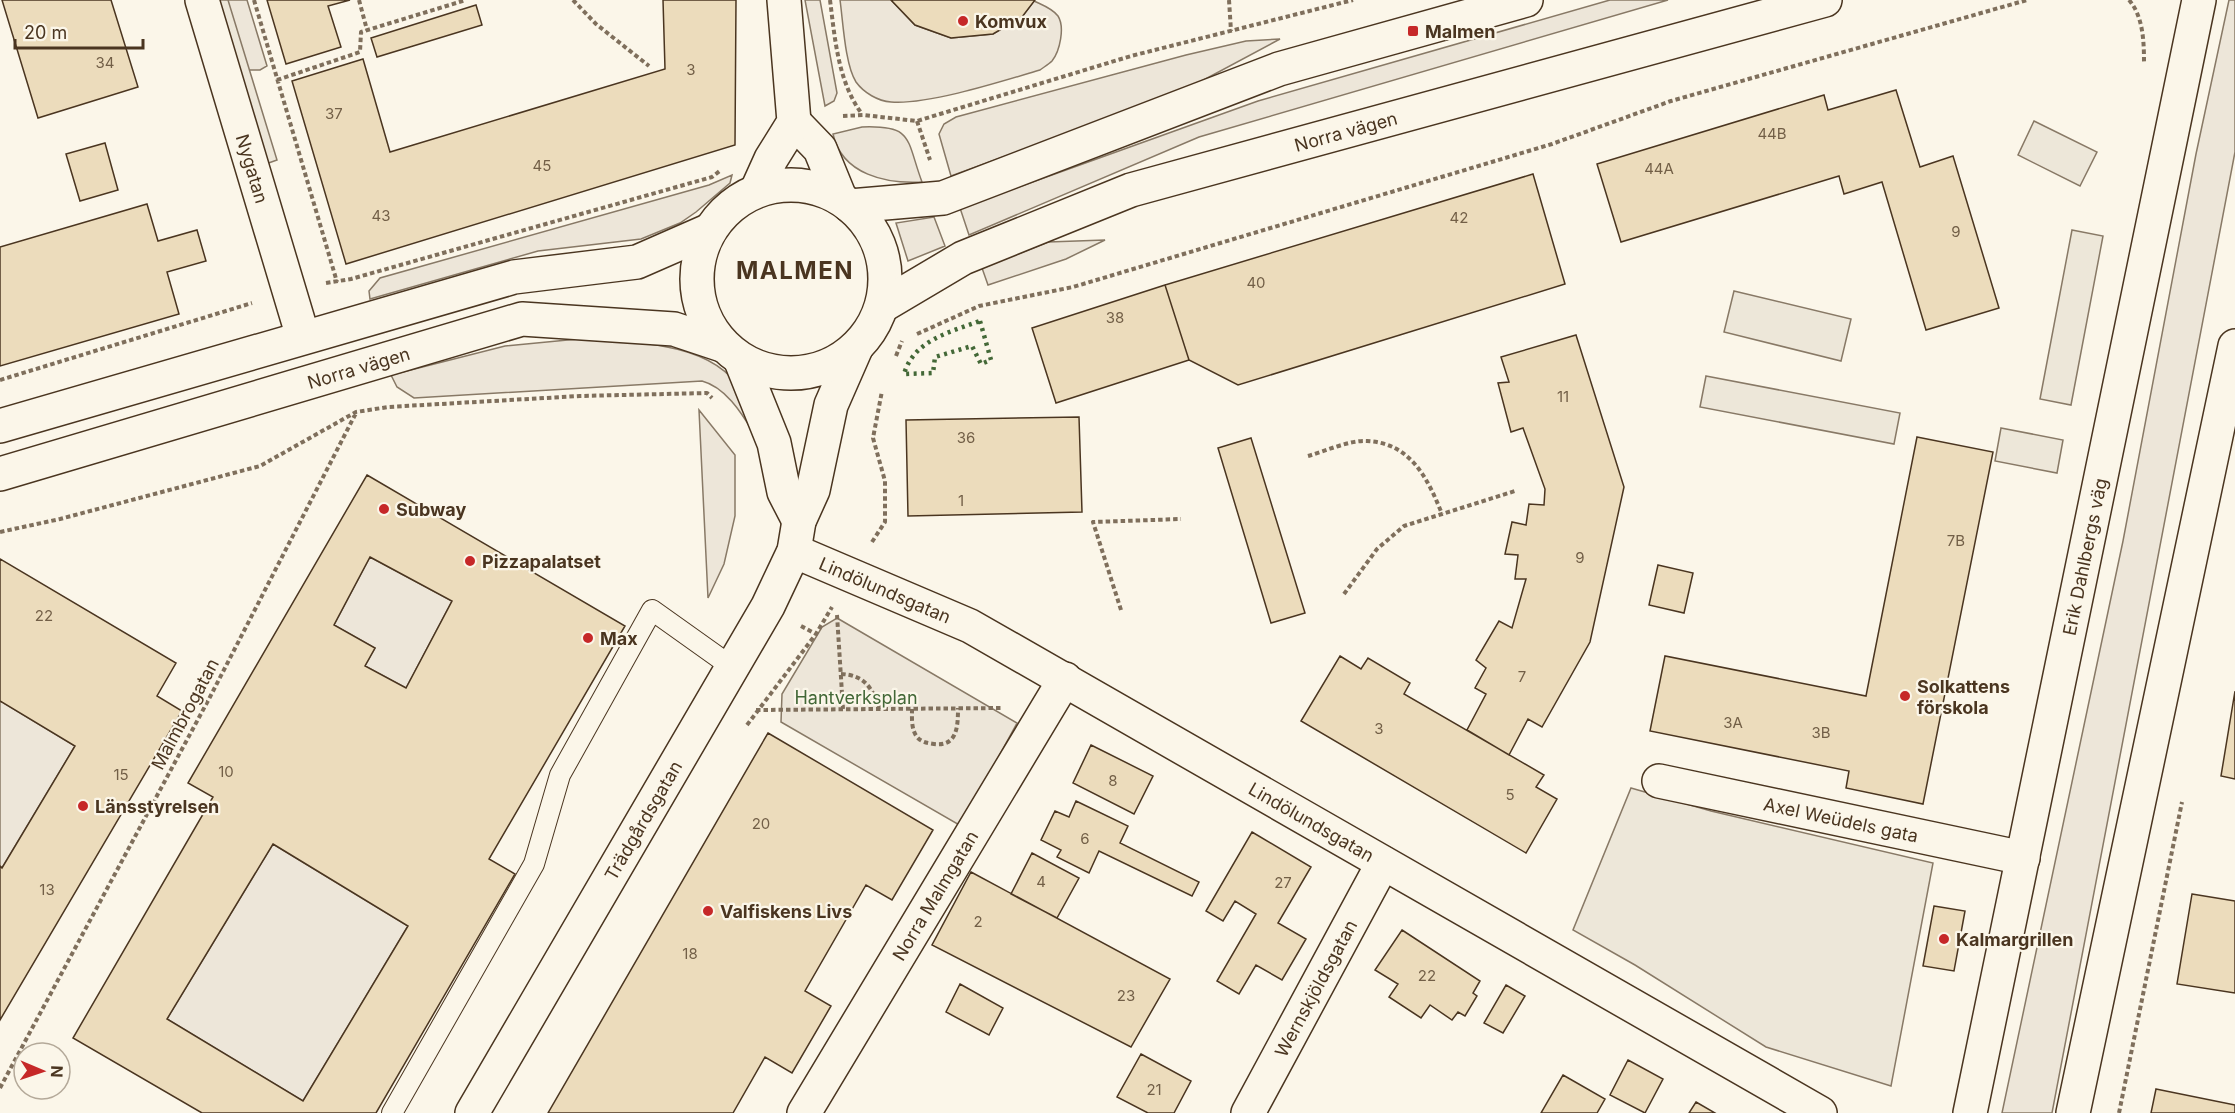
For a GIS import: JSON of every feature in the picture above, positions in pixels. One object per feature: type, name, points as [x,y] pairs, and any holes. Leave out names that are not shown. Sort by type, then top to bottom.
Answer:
[{"type":"street","name":"Nygatan","points":[[202,0],[303,338]]},
{"type":"street","points":[[757,190],[771,159],[794,122],[784,0]]},
{"type":"street","points":[[797,536],[784,492],[774,443],[732,353],[708,325],[699,302],[696,277],[700,253],[710,230],[725,211],[757,190],[793,185],[818,189],[845,202],[943,198],[1279,69],[1526,0]]},
{"type":"street","name":"Norra vägen","points":[[882,306],[963,258],[1131,190],[1825,0]]},
{"type":"street","name":"Erik Dahlbergs väg","points":[[1970,1113],[2199,0]]},
{"type":"street","points":[[794,122],[820,149],[845,202]]},
{"type":"street","name":"Norra vägen","points":[[0,474],[522,319],[675,329],[732,353],[765,371],[789,374],[813,372],[836,363],[856,348],[872,329],[882,306],[885,282],[883,257],[873,234],[845,202]]},
{"type":"street","points":[[0,426],[514,277],[637,262],[710,230]]},
{"type":"street","points":[[2073,1113],[2235,346]]},
{"type":"street","name":"Trädgårdsgatan","points":[[472,1113],[768,606],[813,490],[831,405],[856,348]]},
{"type":"street","name":"Lindölundsgatan","points":[[797,536],[851,574],[970,626],[1065,679],[1820,1113]]},
{"type":"street","name":"Norra Malmgatan","points":[[804,1113],[1065,679]]},
{"type":"street","name":"Axel Weüdels gata","points":[[1659,781],[2023,858]]},
{"type":"street","name":"Wernskjöldsgatan","points":[[1248,1113],[1383,863]]},
{"type":"lane","points":[[392,1113],[534,864],[560,775],[652,610],[732,667]]},
{"type":"path","points":[[254,0],[337,282]]},
{"type":"path","points":[[359,0],[367,30]]},
{"type":"path","points":[[278,80],[360,52],[361,32],[466,0]]},
{"type":"path","points":[[573,0],[596,24],[649,66]]},
{"type":"path","points":[[830,0],[839,61],[849,96],[863,115],[917,121],[1131,56],[1353,0]]},
{"type":"path","points":[[1229,0],[1231,31]]},
{"type":"path","points":[[913,335],[979,306],[1073,287],[1552,144],[1671,101],[2027,0]]},
{"type":"path","points":[[2129,0],[2137,9],[2144,43],[2144,64]]},
{"type":"path","points":[[316,284],[337,282],[712,177],[731,164]]},
{"type":"path","points":[[0,380],[247,304]]},
{"type":"path","points":[[895,358],[902,340]]},
{"type":"path","points":[[744,730],[756,710],[816,634],[885,522],[885,481],[873,438],[883,385]]},
{"type":"path","points":[[0,532],[60,519],[260,466],[356,412],[388,407],[580,396],[707,393],[719,404]]},
{"type":"path","name":"Malmbrogatan","points":[[0,1088],[210,697],[356,412]]},
{"type":"path","points":[[1308,456],[1367,441],[1395,449],[1422,470],[1442,514]]},
{"type":"path","points":[[1344,594],[1377,549],[1404,526],[1515,491]]},
{"type":"path","points":[[1121,610],[1093,522],[1181,519]]},
{"type":"path","points":[[837,615],[843,709]]},
{"type":"path","points":[[841,674],[859,676],[873,689],[880,709]]},
{"type":"path","points":[[912,709],[913,730],[918,738],[925,743],[943,745],[952,740],[958,728],[958,708]]},
{"type":"path","points":[[756,710],[1013,708]]},
{"type":"path","points":[[2119,1113],[2183,795]]},
{"type":"green space","points":[[227,0],[247,0],[267,66],[260,70],[248,70]]},
{"type":"green space","points":[[805,0],[820,0],[837,93],[834,101],[825,106]]},
{"type":"green space","points":[[840,0],[891,0],[915,25],[951,38],[993,34],[1022,17],[1034,1],[1056,13],[1061,26],[1061,39],[1052,61],[1040,70],[945,96],[891,102],[867,93],[856,82],[852,74]]},
{"type":"green space","points":[[1610,0],[1668,0],[1199,137],[969,235],[960,208],[1258,101]]},
{"type":"green space","points":[[2229,0],[2235,0],[2235,152],[2052,1113],[2002,1113],[2123,541],[2196,154]]},
{"type":"green space","points":[[1280,39],[1183,91],[951,176],[939,134],[944,124],[956,117],[1186,55],[1246,41]]},
{"type":"green space","points":[[862,127],[879,127],[900,132],[910,145],[922,182],[881,179],[856,168],[846,159],[838,148],[833,134]]},
{"type":"green space","points":[[732,175],[730,183],[696,212],[680,223],[641,239],[538,251],[370,299],[369,291],[380,278],[709,185]]},
{"type":"green space","points":[[934,217],[945,246],[908,261],[896,223]]},
{"type":"green space","points":[[1105,240],[1066,259],[988,285],[982,268],[1048,242]]},
{"type":"green space","points":[[578,339],[644,343],[668,347],[711,362],[728,374],[741,391],[753,432],[725,394],[702,381],[414,398],[397,387],[391,375],[505,346]]},
{"type":"green space","points":[[699,410],[735,455],[735,516],[724,564],[708,598]]},
{"type":"green space","points":[[370,557],[452,601],[406,688],[365,666],[375,648],[334,625]]},
{"type":"green space","name":"Hantverksplan","points":[[837,618],[1017,723],[961,826],[781,722],[782,694],[822,627]]},
{"type":"green space","points":[[0,701],[75,746],[2,868],[0,866]]},
{"type":"green space","points":[[273,844],[408,926],[303,1101],[167,1019]]},
{"type":"shaded area","points":[[213,0],[228,0],[277,160],[263,165]]},
{"type":"shaded area","points":[[2034,121],[2097,152],[2080,186],[2018,155]]},
{"type":"shaded area","points":[[2072,230],[2103,236],[2071,405],[2040,399]]},
{"type":"shaded area","points":[[1734,291],[1851,319],[1841,361],[1724,332]]},
{"type":"shaded area","points":[[1706,376],[1900,413],[1894,444],[1700,407]]},
{"type":"shaded area","points":[[2001,428],[2063,440],[2057,473],[1995,461]]},
{"type":"shaded area","points":[[1631,788],[1711,811],[1933,863],[1891,1086],[1766,1047],[1635,965],[1573,930]]},
{"type":"building","points":[[2,0],[111,0],[138,87],[38,118]]},
{"type":"building","points":[[267,0],[350,0],[328,6],[341,47],[286,64]]},
{"type":"building","points":[[663,0],[736,0],[735,145],[346,264],[292,81],[363,59],[390,152],[665,69]]},
{"type":"building","name":"Komvux","points":[[891,0],[1035,0],[1022,17],[993,34],[951,38],[915,25]]},
{"type":"building","points":[[476,5],[482,25],[377,57],[371,38]]},
{"type":"building","points":[[1896,90],[1920,167],[1953,156],[1999,308],[1926,330],[1882,182],[1844,194],[1839,176],[1621,242],[1597,164],[1824,95],[1828,110]]},
{"type":"building","points":[[105,143],[118,190],[80,201],[66,154]]},
{"type":"building","points":[[1533,174],[1565,284],[1238,385],[1189,360],[1165,285]]},
{"type":"building","points":[[147,204],[158,241],[197,230],[206,261],[167,272],[179,314],[0,366],[0,247]]},
{"type":"building","points":[[1165,285],[1189,360],[1056,403],[1032,328]]},
{"type":"building","points":[[1576,335],[1624,487],[1590,642],[1542,727],[1528,719],[1509,755],[1467,730],[1486,694],[1475,688],[1486,668],[1476,660],[1499,621],[1512,628],[1526,579],[1515,579],[1518,555],[1505,554],[1512,522],[1526,525],[1529,504],[1544,505],[1545,489],[1523,428],[1511,432],[1498,383],[1509,382],[1501,357]]},
{"type":"building","points":[[1079,417],[1082,512],[908,516],[906,420]]},
{"type":"building","points":[[1917,437],[1993,452],[1923,804],[1846,788],[1849,771],[1650,731],[1665,656],[1866,696]]},
{"type":"building","points":[[1251,438],[1305,613],[1271,623],[1218,448]]},
{"type":"building","points":[[367,475],[625,626],[489,859],[515,874],[376,1113],[202,1113],[73,1038],[213,797],[188,783]],"holes":[[[370,557],[452,601],[406,688],[365,666],[375,648],[334,625]],[[273,844],[408,926],[303,1101],[167,1019]]]},
{"type":"building","name":"Länsstyrelsen","points":[[0,559],[176,663],[157,696],[182,711],[0,1020],[0,866],[2,868],[75,746],[0,701]]},
{"type":"building","points":[[1658,565],[1693,573],[1684,613],[1649,605]]},
{"type":"building","points":[[1340,656],[1361,669],[1368,658],[1410,683],[1404,694],[1544,775],[1536,787],[1557,799],[1526,853],[1301,721]]},
{"type":"building","points":[[2235,691],[2235,779],[2221,776]]},
{"type":"building","points":[[768,733],[933,830],[892,900],[866,885],[805,991],[831,1006],[792,1073],[765,1057],[733,1113],[548,1113]]},
{"type":"building","points":[[1091,745],[1153,776],[1134,814],[1073,783]]},
{"type":"building","points":[[1076,801],[1128,826],[1120,843],[1199,882],[1192,896],[1099,851],[1089,873],[1057,857],[1061,850],[1041,840],[1055,811],[1069,817]]},
{"type":"building","points":[[1252,832],[1311,867],[1278,923],[1306,939],[1282,980],[1256,965],[1239,994],[1217,981],[1256,914],[1235,901],[1223,921],[1206,911]]},
{"type":"building","points":[[1032,853],[1079,878],[1057,918],[1011,894]]},
{"type":"building","points":[[971,872],[1170,979],[1131,1047],[932,945]]},
{"type":"building","points":[[2192,894],[2235,901],[2235,993],[2177,984]]},
{"type":"building","name":"Kalmargrillen","points":[[1934,906],[1965,911],[1954,971],[1923,966]]},
{"type":"building","points":[[1402,930],[1480,981],[1473,993],[1477,996],[1465,1016],[1458,1012],[1452,1020],[1430,1005],[1421,1018],[1389,997],[1398,984],[1375,970]]},
{"type":"building","points":[[960,984],[1003,1008],[989,1035],[946,1012]]},
{"type":"building","points":[[1506,985],[1525,996],[1503,1033],[1484,1023]]},
{"type":"building","points":[[1141,1054],[1191,1081],[1174,1113],[1148,1113],[1117,1097]]},
{"type":"building","points":[[1628,1060],[1663,1079],[1645,1113],[1610,1095]]},
{"type":"building","points":[[1563,1075],[1605,1099],[1597,1113],[1541,1113]]},
{"type":"building","points":[[2156,1089],[2235,1105],[2235,1113],[2151,1113]]},
{"type":"building","points":[[1696,1102],[1715,1113],[1689,1113]]},
{"type":"hedge","points":[[980,321],[991,360],[981,364],[972,346],[935,357],[933,373],[904,374],[909,362],[925,345],[945,334],[980,321]]},
{"type":"place","name":"Komvux","points":[[963,21]]},
{"type":"place","name":"Malmen","points":[[1413,31]]},
{"type":"place","name":"Subway","points":[[384,509]]},
{"type":"place","name":"Pizzapalatset","points":[[470,561]]},
{"type":"place","name":"Max","points":[[588,638]]},
{"type":"place","name":"Solkattens förskola","points":[[1905,696]]},
{"type":"place","name":"Länsstyrelsen","points":[[83,806]]},
{"type":"place","name":"Valfiskens Livs","points":[[708,911]]},
{"type":"place","name":"Kalmargrillen","points":[[1944,939]]},
{"type":"district","name":"MALMEN","points":[[795,270]]}]
